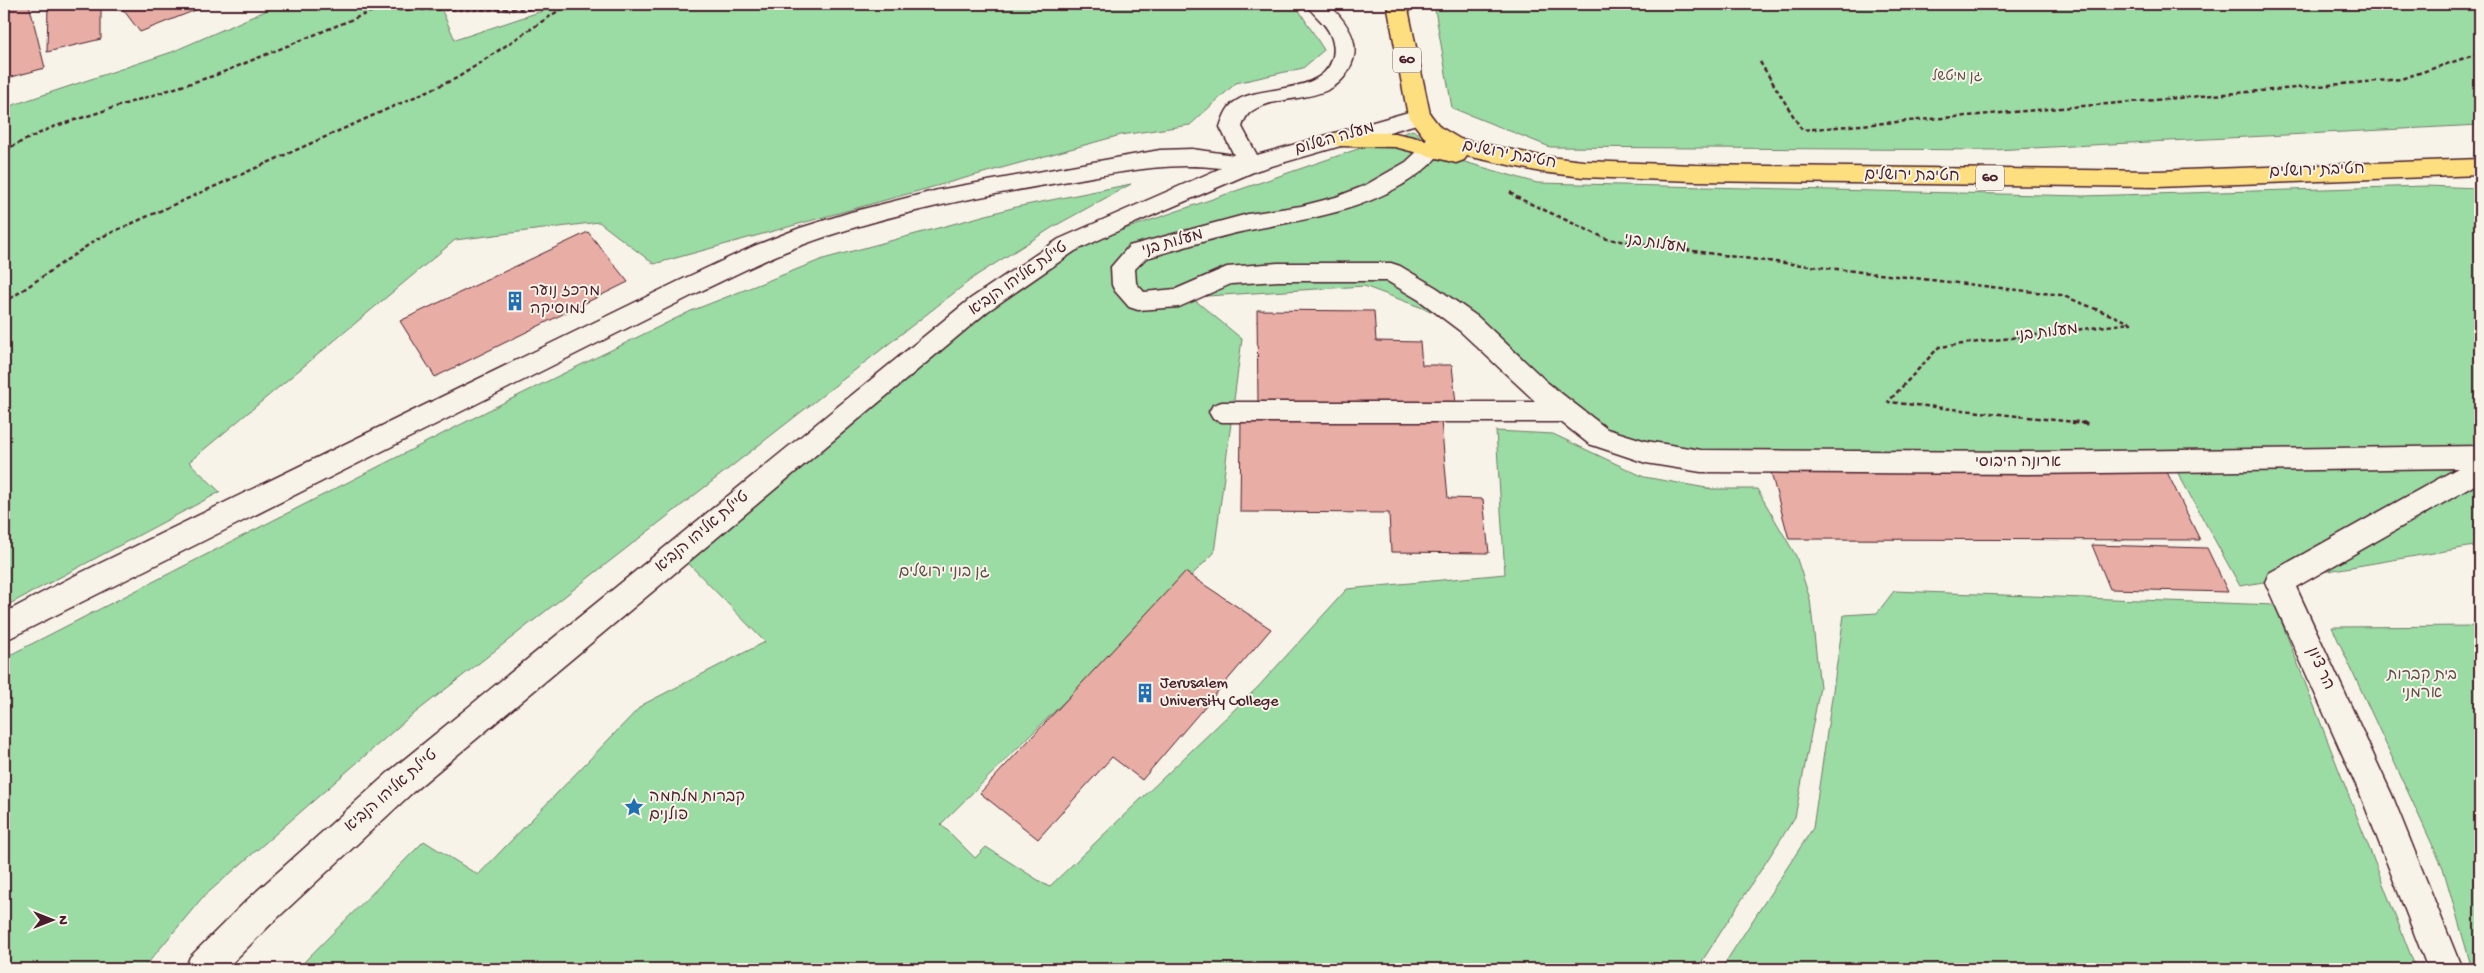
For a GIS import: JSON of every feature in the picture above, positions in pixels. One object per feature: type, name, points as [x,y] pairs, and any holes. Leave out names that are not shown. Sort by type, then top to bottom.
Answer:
[{"type":"highway","name":"60","points":[[1397,4],[1419,116]]},
{"type":"highway","name":"חטיבת ירושלים","points":[[1419,116],[1435,144],[1583,169],[1705,174],[2157,179],[2480,167]]},
{"type":"highway","points":[[1339,138],[1382,138],[1435,144],[1471,156],[1500,156]]},
{"type":"street","points":[[1250,165],[1231,128],[1236,112],[1245,105],[1257,100],[1317,86],[1335,77],[1342,67],[1345,50],[1337,23],[1316,4]]},
{"type":"street","name":"מעלה השלום","points":[[1250,165],[1419,116]]},
{"type":"street","name":"מעלות בני","points":[[1435,144],[1400,176],[1372,192],[1342,204],[1301,214],[1248,222],[1138,252],[1123,267],[1124,285],[1138,301],[1179,298],[1227,276],[1278,272],[1391,272],[1428,294],[1469,324],[1539,390],[1568,412]]},
{"type":"street","points":[[4,628],[80,587],[690,286],[750,257],[809,234],[950,194],[1160,158],[1192,157],[1250,165]]},
{"type":"street","name":"טיילת אליהו הנביא","points":[[202,969],[259,912],[402,781],[979,305],[1066,245],[1250,165]]},
{"type":"street","points":[[1222,412],[1568,412]]},
{"type":"street","name":"ארונה היבוסי","points":[[1568,412],[1598,437],[1646,452],[1701,461],[2030,463],[2480,457]]},
{"type":"street","name":"הר ציון","points":[[2445,969],[2376,795],[2279,582],[2480,469]]},
{"type":"path","points":[[4,150],[52,127],[216,75],[375,10],[383,4]]},
{"type":"path","points":[[4,303],[98,239],[457,78],[561,9],[579,4]]},
{"type":"path","points":[[375,10],[561,9],[706,6],[714,4]]},
{"type":"path","points":[[1760,62],[1802,130],[2401,79],[2480,53]]},
{"type":"path","name":"מעלות בני","points":[[1471,156],[1516,198],[1607,239],[1758,260],[2061,296],[2131,323],[1938,347],[1888,402],[2092,424]]},
{"type":"green space","points":[[281,4],[439,4],[455,40],[563,4],[1295,4],[1324,50],[1303,68],[1236,83],[1190,125],[1121,135],[654,264],[599,222],[455,240],[189,462],[220,492],[4,607],[4,108],[172,52]]},
{"type":"green space","name":"גן מיטשל","points":[[1434,4],[2480,4],[2480,125],[1994,150],[1550,147],[1452,108]]},
{"type":"green space","name":"גן בוני ירושלים","points":[[1413,130],[1444,156],[1537,183],[2083,196],[2426,186],[2480,188],[2480,545],[2240,586],[2169,457],[1695,453],[1609,433],[1465,324],[1364,286],[1191,297],[1242,339],[1214,553],[941,824],[975,858],[986,847],[1049,887],[1258,687],[1347,589],[1505,574],[1496,431],[1553,434],[1644,477],[1712,489],[1757,489],[1796,556],[1810,599],[1820,687],[1795,817],[1697,969],[297,969],[424,841],[478,875],[642,705],[765,642],[687,562],[979,313],[1096,239]]},
{"type":"green space","points":[[1131,184],[1053,227],[977,275],[406,720],[202,898],[143,969],[4,969],[4,658],[497,406],[691,311],[823,259],[1016,207]]},
{"type":"green space","points":[[1894,591],[2275,605],[2416,969],[1721,969],[1813,828],[1844,615],[1877,613]]},
{"type":"green space","name":"בית קברות ארמני","points":[[2480,626],[2480,969],[2472,969],[2443,868],[2332,627]]},
{"type":"building","points":[[4,4],[29,4],[45,68],[4,79]]},
{"type":"building","points":[[101,4],[101,39],[47,52],[48,5]]},
{"type":"building","points":[[119,4],[211,4],[140,32]]},
{"type":"building","name":"מרכז נוער למוסיקה","points":[[588,232],[628,282],[435,377],[400,321]]},
{"type":"building","points":[[1257,310],[1374,311],[1376,341],[1420,342],[1422,365],[1452,365],[1456,404],[1258,403]]},
{"type":"building","points":[[1241,419],[1441,421],[1448,498],[1483,499],[1489,553],[1391,552],[1389,513],[1240,512]]},
{"type":"building","points":[[1770,469],[2166,470],[2200,540],[1789,539]]},
{"type":"building","points":[[2092,545],[2207,548],[2228,592],[2110,589]]},
{"type":"building","name":"Jerusalem University College","points":[[1185,572],[1271,629],[1142,780],[1112,757],[1038,839],[980,793]]},
{"type":"place","name":"מרכז נוער למוסיקה","points":[[515,301]]},
{"type":"place","name":"Jerusalem University College","points":[[1145,693]]},
{"type":"place","name":"קברות מלחמה פולנים","points":[[634,807]]}]
